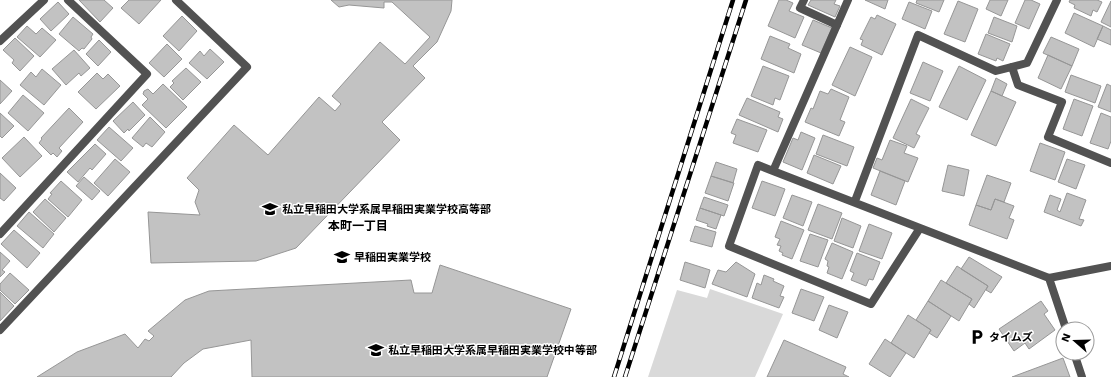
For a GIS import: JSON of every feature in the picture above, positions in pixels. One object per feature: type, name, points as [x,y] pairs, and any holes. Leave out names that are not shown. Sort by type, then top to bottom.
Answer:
[{"type":"street","points":[[0,41],[44,0]]},
{"type":"street","points":[[0,234],[146,74],[68,0]]},
{"type":"street","points":[[0,330],[247,67],[176,0]]},
{"type":"street","points":[[804,0],[800,8],[837,25]]},
{"type":"street","points":[[773,171],[848,0]]},
{"type":"street","points":[[855,201],[918,35],[996,71],[1012,67],[1027,63],[1057,0]]},
{"type":"street","points":[[1012,67],[1018,85],[1062,102],[1048,137],[1111,163]]},
{"type":"street","points":[[920,228],[871,304],[729,246],[758,165],[855,201],[1049,278],[1111,266]]},
{"type":"street","points":[[1049,278],[1063,321]]},
{"type":"street","points":[[1077,361],[1082,377]]},
{"type":"shaded area","points":[[710,289],[783,314],[755,377],[648,377],[677,290],[707,298]]},
{"type":"building","points":[[79,0],[104,0],[113,8],[100,22]]},
{"type":"building","points":[[129,0],[161,0],[139,24],[121,8]]},
{"type":"building","points":[[331,0],[452,0],[451,11],[437,42],[413,66],[425,78],[382,122],[400,140],[296,248],[256,261],[151,263],[148,212],[200,215],[195,202],[199,190],[187,178],[234,125],[268,155],[319,97],[335,111],[341,104],[332,96],[380,42],[405,64],[430,37],[392,2],[384,2],[384,8],[349,5],[339,7]]},
{"type":"building","points":[[779,0],[786,0],[793,3],[789,11],[804,17],[795,38],[768,26]]},
{"type":"building","points":[[811,0],[836,0],[834,4],[840,6],[835,17],[808,5]]},
{"type":"building","points":[[865,0],[888,0],[885,9]]},
{"type":"building","points":[[917,0],[944,0],[939,12],[916,3]]},
{"type":"building","points":[[990,0],[1008,0],[1001,16],[986,9]]},
{"type":"building","points":[[1025,0],[1031,0],[1040,4],[1029,29],[1015,23]]},
{"type":"building","points":[[1070,0],[1097,0],[1102,2],[1097,12],[1093,10],[1091,16],[1074,8],[1075,5],[1069,2]]},
{"type":"building","points":[[958,1],[978,9],[965,42],[944,34]]},
{"type":"building","points":[[1111,1],[1111,27],[1101,22]]},
{"type":"building","points":[[58,2],[69,14],[51,31],[40,19]]},
{"type":"building","points":[[909,2],[932,11],[925,29],[902,19]]},
{"type":"building","points":[[1074,13],[1103,26],[1094,47],[1065,33]]},
{"type":"building","points":[[877,15],[896,24],[882,55],[861,45],[863,40],[860,39],[871,17],[875,19]]},
{"type":"building","points":[[182,16],[197,31],[179,51],[163,36]]},
{"type":"building","points":[[73,17],[93,34],[91,37],[92,39],[84,49],[82,48],[79,51],[59,34]]},
{"type":"building","points":[[994,17],[1017,26],[1012,42],[988,33]]},
{"type":"building","points":[[813,20],[832,28],[821,53],[802,45]]},
{"type":"building","points":[[27,26],[36,34],[42,28],[56,40],[40,57],[17,37]]},
{"type":"building","points":[[1103,26],[1111,30],[1111,45],[1097,39]]},
{"type":"building","points":[[986,34],[1010,44],[1003,61],[997,58],[996,61],[978,54]]},
{"type":"building","points":[[770,36],[790,44],[788,48],[801,54],[794,73],[761,59]]},
{"type":"building","points":[[1051,37],[1079,49],[1072,66],[1043,53]]},
{"type":"building","points":[[15,38],[34,56],[20,71],[12,63],[14,60],[3,50]]},
{"type":"building","points":[[99,40],[111,52],[98,66],[86,54]]},
{"type":"building","points":[[167,44],[182,59],[164,77],[149,63]]},
{"type":"building","points":[[850,47],[872,57],[855,96],[832,85]]},
{"type":"building","points":[[210,49],[224,62],[207,79],[189,63],[200,51],[204,56]]},
{"type":"building","points":[[74,50],[90,68],[81,76],[79,73],[66,85],[52,69]]},
{"type":"building","points":[[1048,55],[1072,66],[1061,89],[1038,78]]},
{"type":"building","points":[[923,62],[943,71],[930,101],[910,93]]},
{"type":"building","points":[[763,66],[789,76],[780,100],[775,98],[773,105],[751,96]]},
{"type":"building","points":[[959,66],[986,80],[967,120],[939,107]]},
{"type":"building","points":[[186,68],[201,82],[183,100],[170,87],[174,83],[172,81]]},
{"type":"building","points":[[42,69],[61,85],[44,105],[20,85],[31,72],[36,77]]},
{"type":"building","points":[[97,73],[103,79],[108,74],[120,86],[96,109],[78,92]]},
{"type":"building","points":[[1071,75],[1101,86],[1095,103],[1065,92]]},
{"type":"building","points":[[996,78],[1007,84],[1002,96],[991,91]]},
{"type":"building","points":[[0,80],[12,91],[0,104]]},
{"type":"building","points":[[163,84],[187,107],[166,128],[142,105],[148,99],[143,94],[144,91],[148,89],[153,94]]},
{"type":"building","points":[[1107,84],[1111,86],[1111,112],[1098,107]]},
{"type":"building","points":[[831,89],[849,97],[840,120],[845,122],[839,136],[805,122],[811,108],[813,109],[820,91],[828,94]]},
{"type":"building","points":[[991,91],[1016,102],[996,146],[971,135]]},
{"type":"building","points":[[23,95],[44,113],[28,131],[8,113]]},
{"type":"building","points":[[747,98],[780,112],[778,117],[783,119],[778,132],[739,115]]},
{"type":"building","points":[[911,99],[929,108],[916,134],[920,136],[914,148],[893,138]]},
{"type":"building","points":[[1074,99],[1093,106],[1082,136],[1063,129]]},
{"type":"building","points":[[133,102],[145,115],[129,131],[128,129],[124,133],[113,121]]},
{"type":"building","points":[[69,108],[83,122],[59,148],[62,151],[57,157],[53,153],[51,155],[39,143],[42,139],[41,138]]},
{"type":"building","points":[[0,113],[14,126],[2,138],[0,136]]},
{"type":"building","points":[[1101,113],[1111,117],[1111,141],[1108,149],[1090,143]]},
{"type":"building","points":[[150,117],[165,132],[152,147],[146,143],[143,147],[132,138]]},
{"type":"building","points":[[737,119],[767,130],[758,152],[733,143],[736,135],[731,133]]},
{"type":"building","points":[[109,127],[133,148],[121,161],[97,140]]},
{"type":"building","points":[[801,132],[815,138],[802,170],[783,162],[793,138],[798,140]]},
{"type":"building","points":[[823,135],[854,147],[847,166],[816,154]]},
{"type":"building","points":[[24,137],[42,156],[20,177],[2,158]]},
{"type":"building","points":[[890,140],[907,146],[904,153],[918,158],[908,182],[873,168],[877,158],[882,160]]},
{"type":"building","points":[[1040,143],[1065,152],[1055,180],[1030,171]]},
{"type":"building","points":[[95,144],[106,154],[92,170],[90,168],[78,182],[67,172]]},
{"type":"building","points":[[814,155],[841,166],[833,184],[807,173]]},
{"type":"building","points":[[115,159],[130,172],[108,196],[94,183]]},
{"type":"building","points":[[1067,159],[1085,165],[1076,189],[1058,182]]},
{"type":"building","points":[[716,162],[737,169],[733,183],[711,176]]},
{"type":"building","points":[[948,165],[969,170],[964,196],[942,191]]},
{"type":"building","points":[[880,171],[905,181],[896,205],[871,195]]},
{"type":"building","points":[[0,173],[16,188],[4,201],[0,198]]},
{"type":"building","points":[[987,175],[1011,183],[1004,202],[995,199],[991,210],[976,205]]},
{"type":"building","points":[[711,176],[734,183],[728,201],[705,193]]},
{"type":"building","points":[[84,177],[100,191],[92,200],[76,186]]},
{"type":"building","points":[[61,181],[82,200],[68,217],[48,199],[52,194],[50,193]]},
{"type":"building","points":[[762,181],[785,189],[775,216],[752,208]]},
{"type":"building","points":[[1067,193],[1086,200],[1079,219],[1084,220],[1081,226],[1044,212],[1050,195],[1061,199],[1057,210],[1060,212]]},
{"type":"building","points":[[792,195],[812,202],[803,226],[783,218]]},
{"type":"building","points":[[704,197],[728,205],[724,216],[700,208]]},
{"type":"building","points":[[45,199],[66,218],[54,232],[33,212]]},
{"type":"building","points":[[995,199],[1014,206],[1009,218],[1014,220],[1007,239],[969,225],[976,205],[991,210]]},
{"type":"building","points":[[818,204],[842,213],[832,239],[808,230]]},
{"type":"building","points":[[700,208],[721,215],[716,229],[707,226],[708,224],[696,220]]},
{"type":"building","points":[[29,212],[54,234],[43,248],[17,226]]},
{"type":"building","points":[[842,218],[861,226],[853,248],[834,241]]},
{"type":"building","points":[[781,221],[804,230],[792,259],[782,255],[783,253],[779,251],[781,246],[777,245],[780,239],[775,237]]},
{"type":"building","points":[[869,224],[892,233],[882,259],[859,251]]},
{"type":"building","points":[[695,226],[716,232],[712,247],[690,241]]},
{"type":"building","points":[[14,230],[40,253],[27,268],[1,244]]},
{"type":"building","points":[[810,234],[828,240],[818,267],[800,261]]},
{"type":"building","points":[[832,243],[853,252],[842,279],[827,273],[829,267],[827,266],[828,261],[825,259]]},
{"type":"building","points":[[0,252],[10,261],[2,270],[5,272],[0,277]]},
{"type":"building","points":[[857,253],[880,262],[873,280],[869,279],[866,286],[851,280],[854,273],[850,271]]},
{"type":"building","points":[[969,257],[1002,277],[991,293],[986,290],[988,286],[961,269]]},
{"type":"building","points":[[685,262],[710,270],[705,288],[680,280]]},
{"type":"building","points":[[736,262],[755,274],[747,297],[712,284],[718,270],[726,272]]},
{"type":"building","points":[[440,265],[571,309],[547,377],[252,377],[251,340],[203,349],[184,363],[171,377],[37,377],[77,352],[125,334],[138,348],[145,339],[149,341],[154,336],[148,331],[185,300],[209,291],[411,280],[414,293],[432,293]]},
{"type":"building","points":[[957,266],[988,286],[974,308],[969,304],[972,299],[946,283]]},
{"type":"building","points":[[10,273],[29,290],[15,304],[0,290],[0,284]]},
{"type":"building","points":[[764,275],[774,279],[773,281],[784,286],[780,296],[784,297],[779,308],[752,298],[757,283],[761,285]]},
{"type":"building","points":[[941,280],[972,299],[959,321],[928,301]]},
{"type":"building","points":[[801,289],[824,297],[814,321],[792,313]]},
{"type":"building","points":[[0,292],[14,306],[0,321]]},
{"type":"building","points":[[928,301],[951,316],[937,338],[929,333],[931,330],[916,320]]},
{"type":"building","points":[[1041,301],[1048,311],[1044,314],[1055,330],[1029,349],[1025,343],[1014,351],[999,329]]},
{"type":"building","points":[[829,305],[848,312],[837,338],[819,330]]},
{"type":"building","points":[[908,315],[931,330],[914,358],[891,343]]},
{"type":"building","points":[[885,339],[906,353],[890,377],[869,364]]},
{"type":"building","points":[[784,340],[846,367],[843,374],[849,377],[767,377]]},
{"type":"building","points":[[1055,361],[1064,361],[1070,377],[1012,377]]},
{"type":"railway","points":[[614,377],[733,0]]},
{"type":"railway","points":[[625,377],[746,0]]},
{"type":"place","name":"私立早稲田大学系属早稲田実業学校高等部","points":[[270,209]]},
{"type":"place","name":"早稲田実業学校","points":[[342,257]]},
{"type":"place","name":"タイムズ","points":[[977,337]]},
{"type":"place","name":"私立早稲田大学系属早稲田実業学校中等部","points":[[376,350]]},
{"type":"district","name":"本町一丁目","points":[[358,226]]}]
